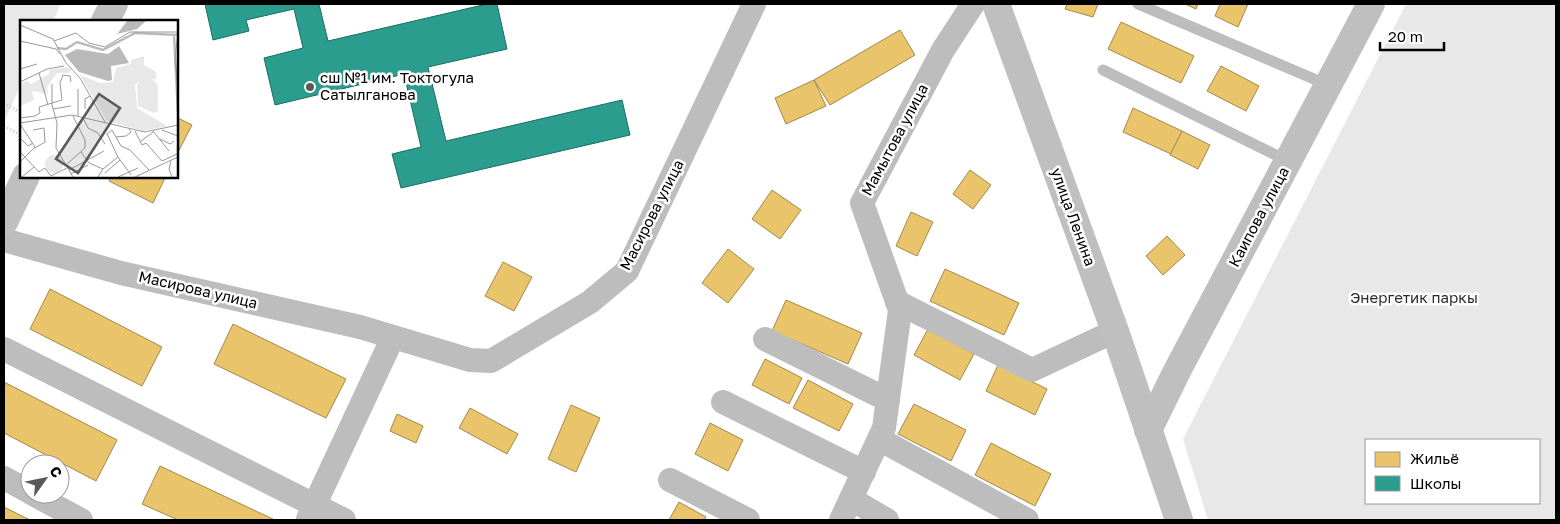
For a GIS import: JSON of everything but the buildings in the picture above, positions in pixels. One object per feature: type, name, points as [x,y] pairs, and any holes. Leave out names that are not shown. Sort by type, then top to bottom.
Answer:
[{"type":"main road","points":[[106,20],[114,4]]},
{"type":"main road","name":"улица Ленина","points":[[996,4],[1115,331],[1179,520]]},
{"type":"main road","name":"Каипова улица","points":[[1148,430],[1177,371],[1370,4]]},
{"type":"main road","points":[[4,222],[25,178]]},
{"type":"street","name":"Масирова улица","points":[[4,240],[121,273],[350,325],[470,360],[491,361],[590,302],[627,271],[754,4]]},
{"type":"street","name":"Мамытова улица","points":[[841,520],[884,428],[900,310],[862,203],[943,50],[973,4]]},
{"type":"street","points":[[897,302],[1032,370],[1115,331]]},
{"type":"street","points":[[311,513],[393,337]]},
{"type":"street","points":[[765,339],[888,400]]},
{"type":"street","points":[[4,349],[311,513],[344,520]]},
{"type":"street","points":[[723,402],[864,472]]},
{"type":"street","points":[[879,439],[1027,520]]},
{"type":"street","points":[[4,478],[20,487]]},
{"type":"street","points":[[670,480],[748,520]]},
{"type":"street","points":[[851,499],[887,520]]},
{"type":"street","points":[[52,504],[81,520]]},
{"type":"lane","points":[[1138,4],[1328,85]]},
{"type":"lane","points":[[1103,70],[1288,161]]},
{"type":"path","points":[[4,104],[20,112]]},
{"type":"path","points":[[4,126],[20,134]]},
{"type":"green space","points":[[4,4],[61,4],[53,20],[20,20],[20,87],[4,121]]},
{"type":"green space","name":"Энергетик паркы","points":[[1406,4],[1556,4],[1556,520],[1208,520],[1183,439]]},
{"type":"place","name":"сш №1 им. Токтогула Сатылганова","points":[[310,87]]}]
